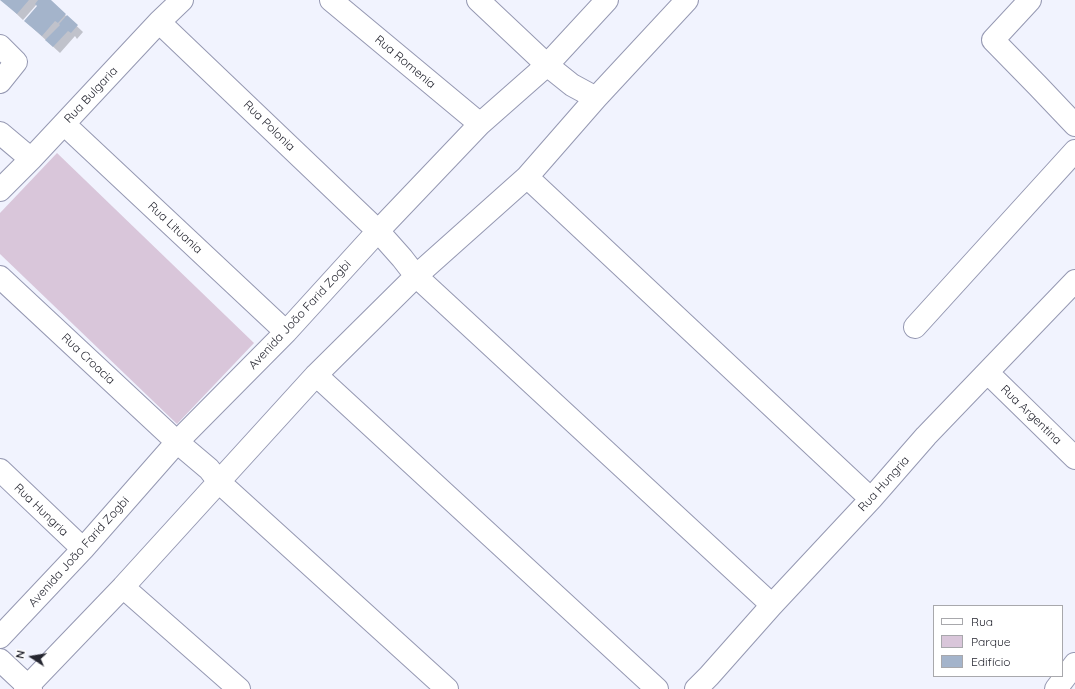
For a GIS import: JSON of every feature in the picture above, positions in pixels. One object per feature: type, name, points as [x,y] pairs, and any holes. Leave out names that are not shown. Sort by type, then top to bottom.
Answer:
[{"type":"street","name":"Rua Bulgaria","points":[[0,190],[182,0]]},
{"type":"street","name":"Rua Romenia","points":[[331,0],[480,124]]},
{"type":"street","points":[[478,0],[547,65],[572,85],[596,98]]},
{"type":"street","name":"Avenida João Farid Zogbi","points":[[0,637],[83,549],[177,442],[286,332],[378,231],[480,124],[547,65],[607,0]]},
{"type":"street","points":[[0,660],[28,688],[123,587],[316,375],[416,276],[527,177],[596,98],[688,0]]},
{"type":"street","points":[[1030,0],[993,40],[1075,126]]},
{"type":"street","name":"Rua Polonia","points":[[160,22],[378,231],[416,276],[772,605]]},
{"type":"street","points":[[0,46],[16,62],[0,82]]},
{"type":"street","name":"Rua Lituania","points":[[64,124],[286,332]]},
{"type":"street","points":[[0,133],[31,158]]},
{"type":"street","points":[[915,327],[1075,151]]},
{"type":"street","points":[[527,177],[871,500]]},
{"type":"street","name":"Rua Croacia","points":[[0,277],[177,442],[209,469],[219,482],[447,689]]},
{"type":"street","name":"Rua Hungria","points":[[709,685],[772,605],[871,500],[926,436],[1075,281]]},
{"type":"street","name":"Rua Argentina","points":[[988,373],[1075,458]]},
{"type":"street","points":[[316,375],[657,689]]},
{"type":"street","name":"Rua Hungria","points":[[0,470],[83,549]]},
{"type":"street","points":[[123,587],[239,689]]},
{"type":"street","points":[[1056,689],[1075,664]]},
{"type":"green space","points":[[57,153],[254,343],[177,424],[0,254],[0,213]]},
{"type":"building","points":[[0,0],[29,0],[17,14]]},
{"type":"building","points":[[38,0],[51,0],[66,14],[58,23],[55,21],[42,36],[24,21],[37,6],[35,4]]},
{"type":"building","points":[[67,15],[78,25],[71,33],[68,31],[53,47],[45,40],[60,25],[59,24]]}]
